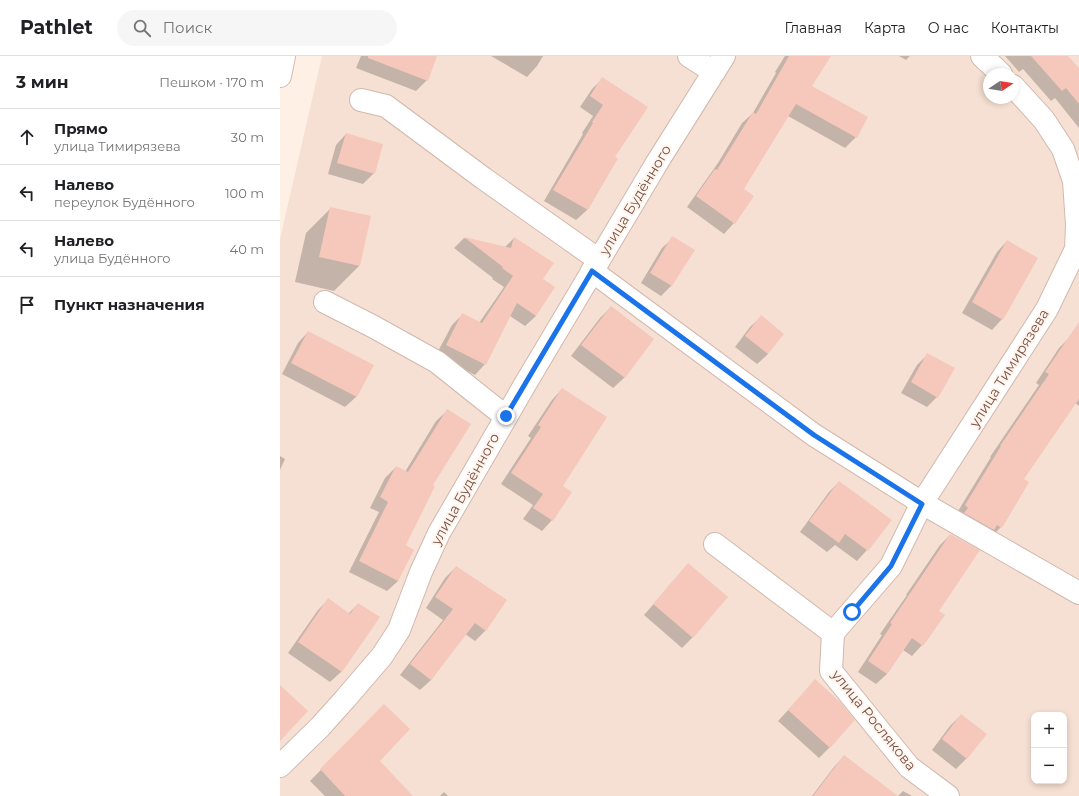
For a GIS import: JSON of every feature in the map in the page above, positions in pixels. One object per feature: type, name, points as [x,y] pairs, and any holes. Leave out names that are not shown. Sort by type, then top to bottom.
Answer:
[{"type":"street","points":[[280,76],[284,56]]},
{"type":"street","points":[[689,56],[719,64]]},
{"type":"street","points":[[982,56],[995,68]]},
{"type":"street","name":"улица Будённого","points":[[280,766],[320,727],[346,698],[382,656],[399,630],[421,572],[439,533],[506,416],[719,64]]},
{"type":"street","name":"улица Тимирязева","points":[[833,633],[891,566],[922,504],[1047,310],[1076,249],[1077,225],[1074,181],[1063,149],[1044,120],[1019,93]]},
{"type":"street","points":[[362,100],[386,106],[483,178],[814,435],[922,504],[1079,593]]},
{"type":"street","points":[[325,302],[437,362],[506,416]]},
{"type":"street","points":[[715,544],[833,633]]},
{"type":"street","name":"улица Рослякова","points":[[833,633],[831,671],[909,767],[948,796]]},
{"type":"shaded area","points":[[322,56],[1079,56],[1079,796],[280,796],[280,239]]},
{"type":"building","points":[[368,56],[437,56],[428,81],[368,58]]},
{"type":"building","points":[[789,56],[831,56],[812,86],[868,117],[857,138],[796,104],[744,189],[754,196],[735,224],[696,196],[715,169],[717,170],[753,112],[756,114]]},
{"type":"building","points":[[1031,56],[1068,56],[1079,68],[1079,104],[1066,88],[1062,91]]},
{"type":"building","points":[[602,77],[648,107],[615,157],[618,158],[588,210],[553,190],[603,105],[590,96]]},
{"type":"building","points":[[346,133],[383,144],[375,174],[337,163]]},
{"type":"building","points":[[330,207],[371,216],[360,266],[319,257]]},
{"type":"building","points":[[672,236],[695,250],[672,286],[650,273]]},
{"type":"building","points":[[464,237],[511,248],[514,237],[554,263],[543,279],[555,287],[536,316],[517,303],[486,365],[446,345],[462,313],[482,323],[513,276]]},
{"type":"building","points":[[1007,240],[1038,258],[1003,320],[972,302]]},
{"type":"building","points":[[611,306],[654,339],[625,378],[581,345]]},
{"type":"building","points":[[761,315],[784,334],[768,354],[745,336]]},
{"type":"building","points":[[1079,322],[1079,399],[1024,479],[1029,482],[1002,528],[997,525],[994,530],[964,513],[968,508],[965,505],[1000,446],[1049,374],[1045,372]]},
{"type":"building","points":[[308,331],[374,365],[357,397],[291,363]]},
{"type":"building","points":[[927,353],[955,368],[938,398],[911,382]]},
{"type":"building","points":[[562,388],[607,417],[563,486],[572,492],[553,521],[533,508],[543,494],[511,473],[541,427],[538,425]]},
{"type":"building","points":[[447,409],[471,424],[433,485],[435,486],[406,545],[414,550],[398,581],[359,561],[388,502],[380,497],[396,466],[408,472]]},
{"type":"building","points":[[839,481],[892,520],[868,551],[845,534],[839,543],[809,521]]},
{"type":"building","points":[[950,534],[980,550],[939,611],[945,615],[923,646],[912,638],[887,674],[868,661],[892,624],[890,623]]},
{"type":"building","points":[[688,563],[728,597],[693,638],[653,604]]},
{"type":"building","points":[[456,566],[507,600],[486,631],[475,623],[431,680],[410,664],[453,609],[435,597]]},
{"type":"building","points":[[328,598],[350,614],[358,603],[380,617],[342,672],[298,642]]},
{"type":"building","points":[[815,679],[841,703],[855,720],[830,748],[788,710]]},
{"type":"building","points":[[280,685],[308,711],[280,741]]},
{"type":"building","points":[[384,704],[410,729],[380,761],[413,796],[345,796],[320,769]]},
{"type":"building","points":[[961,714],[987,734],[967,759],[942,739]]},
{"type":"building","points":[[844,755],[898,796],[813,796]]},
{"type":"route","points":[[506,416],[592,271],[814,435],[922,504],[891,566],[852,612]]}]
